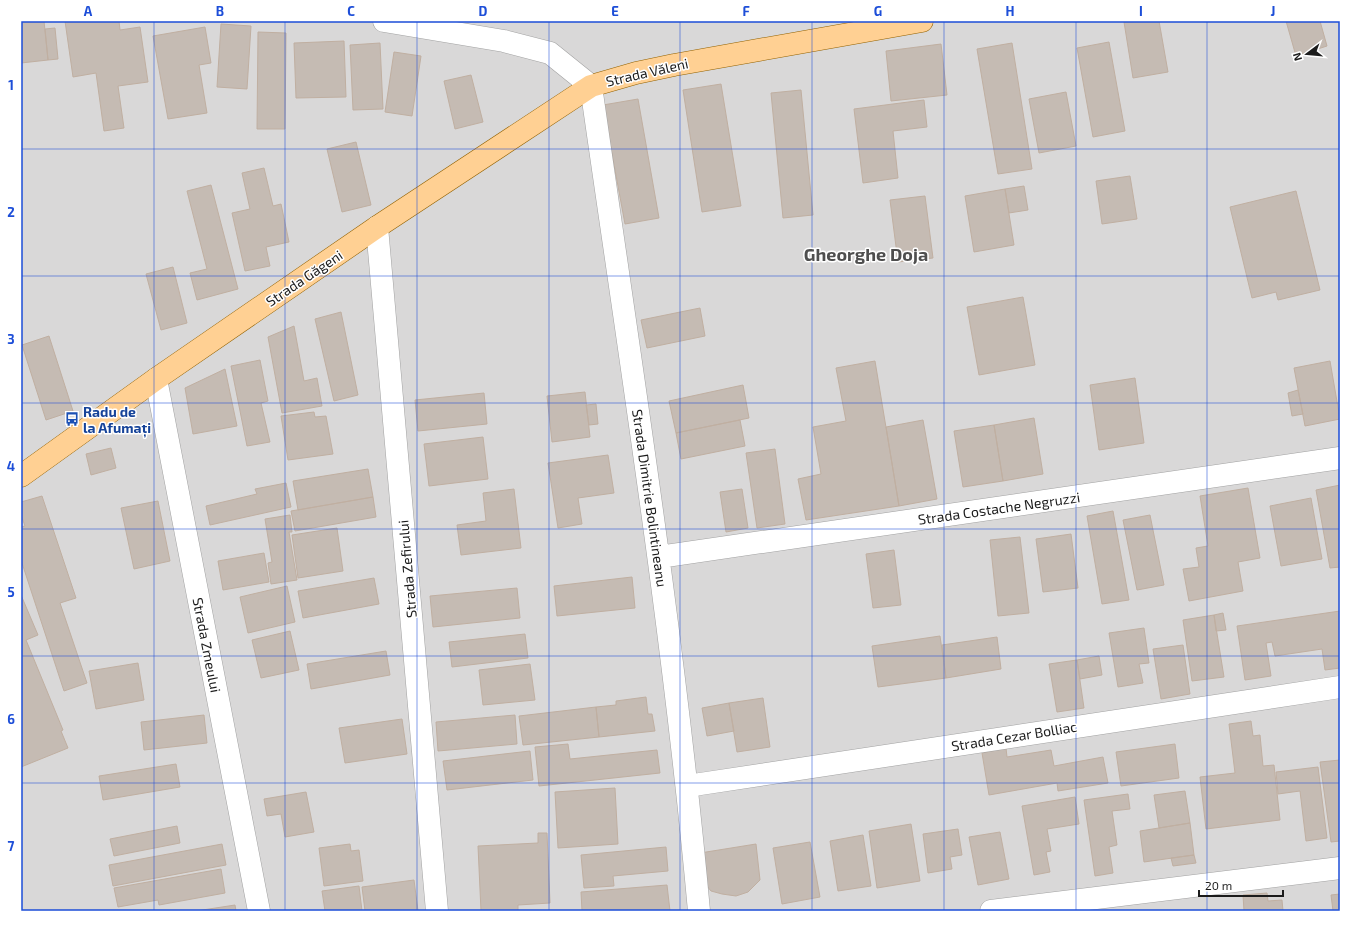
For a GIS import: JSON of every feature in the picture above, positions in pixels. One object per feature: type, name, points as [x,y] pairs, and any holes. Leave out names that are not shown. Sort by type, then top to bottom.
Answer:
[{"type":"main road","name":"Strada Văleni","points":[[591,86],[636,73],[674,65],[922,21]]},
{"type":"main road","name":"Strada Găgeni","points":[[21,476],[156,379],[378,227],[591,86]]},
{"type":"street","name":"Strada Văleni","points":[[384,21],[504,41],[550,53],[591,86]]},
{"type":"street","name":"Strada Dimitrie Bolintineanu","points":[[591,86],[659,557],[687,786],[699,911]]},
{"type":"street","name":"Strada Zefirului","points":[[378,227],[437,911]]},
{"type":"street","name":"Strada Zmeului","points":[[156,379],[259,911]]},
{"type":"street","name":"Strada Costache Negruzzi","points":[[659,557],[1340,458]]},
{"type":"street","name":"Strada Cezar Bolliac","points":[[687,786],[1340,687]]},
{"type":"street","points":[[991,911],[1340,868]]},
{"type":"shaded area","points":[[21,21],[1340,21],[1340,911],[21,911]]},
{"type":"building","points":[[21,21],[44,21],[48,60],[21,63]]},
{"type":"building","points":[[65,21],[119,21],[120,30],[140,27],[148,82],[118,86],[124,128],[104,131],[96,73],[73,77]]},
{"type":"building","points":[[1159,21],[1168,72],[1133,78],[1124,22]]},
{"type":"building","points":[[1286,21],[1320,21],[1327,46],[1296,56]]},
{"type":"building","points":[[221,24],[251,26],[247,89],[217,87]]},
{"type":"building","points":[[205,27],[211,63],[199,65],[207,113],[168,119],[153,36]]},
{"type":"building","points":[[55,28],[58,59],[48,60],[45,29]]},
{"type":"building","points":[[258,32],[286,33],[285,129],[257,129]]},
{"type":"building","points":[[344,41],[346,97],[296,98],[294,43]]},
{"type":"building","points":[[1109,42],[1125,131],[1093,137],[1077,48]]},
{"type":"building","points":[[380,43],[383,109],[353,110],[350,45]]},
{"type":"building","points":[[1012,43],[1032,169],[998,174],[977,49]]},
{"type":"building","points":[[941,44],[947,95],[891,101],[886,51]]},
{"type":"building","points":[[394,52],[421,56],[412,116],[385,112]]},
{"type":"building","points":[[471,75],[483,122],[455,129],[444,81]]},
{"type":"building","points":[[721,84],[741,206],[702,212],[683,90]]},
{"type":"building","points":[[801,90],[813,215],[783,218],[771,93]]},
{"type":"building","points":[[1066,92],[1076,146],[1039,153],[1029,99]]},
{"type":"building","points":[[638,99],[659,218],[625,224],[603,105]]},
{"type":"building","points":[[924,100],[927,127],[893,131],[898,178],[863,183],[854,109]]},
{"type":"building","points":[[356,142],[371,205],[342,212],[327,149]]},
{"type":"building","points":[[264,168],[273,206],[281,204],[289,242],[266,247],[270,266],[245,271],[232,213],[250,209],[242,173]]},
{"type":"building","points":[[1130,176],[1137,219],[1102,224],[1096,181]]},
{"type":"building","points":[[211,185],[238,289],[197,300],[190,273],[207,269],[187,191]]},
{"type":"building","points":[[1024,186],[1028,210],[1009,213],[1005,189]]},
{"type":"building","points":[[1005,189],[1014,245],[974,252],[965,196]]},
{"type":"building","points":[[1296,191],[1320,290],[1278,300],[1276,292],[1252,298],[1230,207]]},
{"type":"building","points":[[925,196],[933,258],[898,262],[890,200]]},
{"type":"building","points":[[173,267],[187,323],[161,330],[146,274]]},
{"type":"building","points":[[1023,297],[1035,365],[979,375],[967,307]]},
{"type":"building","points":[[700,308],[705,336],[647,348],[641,320]]},
{"type":"building","points":[[341,312],[358,395],[334,401],[315,319]]},
{"type":"building","points":[[294,326],[304,381],[317,378],[322,406],[282,413],[268,337]]},
{"type":"building","points":[[49,336],[73,411],[46,420],[22,345]]},
{"type":"building","points":[[260,360],[268,401],[261,403],[270,442],[247,446],[231,366]]},
{"type":"building","points":[[875,361],[899,506],[806,520],[798,479],[821,474],[813,427],[846,421],[836,368]]},
{"type":"building","points":[[1330,361],[1340,419],[1305,426],[1294,368]]},
{"type":"building","points":[[225,369],[237,426],[193,434],[185,388]]},
{"type":"building","points":[[1135,378],[1144,443],[1099,450],[1090,385]]},
{"type":"building","points":[[743,385],[749,418],[676,433],[669,401]]},
{"type":"building","points":[[1298,390],[1303,414],[1292,416],[1288,393]]},
{"type":"building","points":[[585,392],[590,437],[552,442],[547,396]]},
{"type":"building","points":[[484,393],[487,424],[418,431],[415,400]]},
{"type":"building","points":[[596,404],[598,424],[589,425],[586,405]]},
{"type":"building","points":[[314,412],[315,417],[326,416],[333,454],[288,460],[281,416]]},
{"type":"building","points":[[1034,418],[1043,474],[1003,481],[994,425]]},
{"type":"building","points":[[740,420],[745,446],[681,459],[676,433]]},
{"type":"building","points":[[923,420],[937,499],[899,506],[886,427]]},
{"type":"building","points":[[994,425],[1003,481],[963,487],[954,431]]},
{"type":"building","points":[[483,437],[488,479],[429,486],[424,444]]},
{"type":"building","points":[[111,448],[116,468],[91,475],[86,454]]},
{"type":"building","points":[[775,449],[785,524],[757,528],[746,453]]},
{"type":"building","points":[[608,455],[614,493],[578,498],[582,524],[558,528],[548,463]]},
{"type":"building","points":[[368,469],[373,497],[298,510],[293,481]]},
{"type":"building","points":[[286,483],[291,507],[210,525],[206,506],[257,494],[255,489]]},
{"type":"building","points":[[1340,485],[1340,567],[1330,568],[1316,490]]},
{"type":"building","points":[[1248,488],[1260,558],[1238,562],[1243,591],[1189,601],[1183,569],[1199,567],[1196,548],[1208,546],[1200,496]]},
{"type":"building","points":[[514,489],[521,548],[461,555],[457,525],[486,521],[483,493]]},
{"type":"building","points":[[742,489],[748,528],[726,532],[720,492]]},
{"type":"building","points":[[42,496],[76,598],[60,603],[87,683],[64,691],[21,560],[21,527],[25,526],[21,515],[21,502]]},
{"type":"building","points":[[373,497],[376,517],[295,531],[291,511]]},
{"type":"building","points":[[1311,498],[1322,559],[1281,566],[1270,506]]},
{"type":"building","points":[[158,501],[170,561],[134,569],[121,508]]},
{"type":"building","points":[[1113,511],[1129,600],[1102,604],[1087,516]]},
{"type":"building","points":[[290,515],[292,532],[289,532],[297,580],[271,584],[268,563],[272,562],[265,519]]},
{"type":"building","points":[[1150,515],[1164,585],[1137,590],[1123,520]]},
{"type":"building","points":[[337,528],[343,571],[298,578],[292,535]]},
{"type":"building","points":[[1071,534],[1078,588],[1043,592],[1036,539]]},
{"type":"building","points":[[1020,537],[1029,613],[998,616],[990,540]]},
{"type":"building","points":[[894,550],[901,605],[873,608],[866,554]]},
{"type":"building","points":[[264,553],[269,582],[223,590],[218,561]]},
{"type":"building","points":[[632,577],[635,608],[557,616],[554,586]]},
{"type":"building","points":[[374,578],[379,604],[303,618],[298,591]]},
{"type":"building","points":[[287,586],[295,622],[248,633],[240,597]]},
{"type":"building","points":[[517,588],[520,618],[433,627],[430,596]]},
{"type":"building","points":[[21,595],[38,635],[26,640],[63,730],[61,731],[68,748],[21,767]]},
{"type":"building","points":[[1340,611],[1340,668],[1325,670],[1322,649],[1275,656],[1272,642],[1266,643],[1271,676],[1245,680],[1237,626]]},
{"type":"building","points":[[1223,613],[1226,630],[1216,631],[1214,615]]},
{"type":"building","points":[[1214,615],[1224,677],[1192,681],[1183,620]]},
{"type":"building","points":[[1144,628],[1149,663],[1139,664],[1143,683],[1118,687],[1109,633]]},
{"type":"building","points":[[290,631],[299,670],[261,678],[252,640]]},
{"type":"building","points":[[525,634],[528,658],[452,667],[449,642]]},
{"type":"building","points":[[940,636],[946,678],[878,687],[872,646]]},
{"type":"building","points":[[997,637],[1001,669],[946,678],[942,645]]},
{"type":"building","points":[[1183,645],[1190,694],[1161,699],[1153,649]]},
{"type":"building","points":[[386,651],[390,675],[311,689],[307,664]]},
{"type":"building","points":[[1099,656],[1102,675],[1080,679],[1077,660]]},
{"type":"building","points":[[1077,660],[1084,708],[1057,712],[1049,664]]},
{"type":"building","points":[[138,663],[144,700],[96,709],[89,671]]},
{"type":"building","points":[[530,664],[535,700],[483,705],[479,670]]},
{"type":"building","points":[[646,697],[648,714],[652,714],[655,731],[599,737],[596,707],[616,705],[616,701]]},
{"type":"building","points":[[763,698],[770,747],[737,752],[729,703]]},
{"type":"building","points":[[729,703],[734,731],[707,736],[702,708]]},
{"type":"building","points":[[596,707],[599,737],[523,745],[519,716]]},
{"type":"building","points":[[204,715],[207,743],[144,750],[141,722]]},
{"type":"building","points":[[515,715],[517,744],[438,751],[436,722]]},
{"type":"building","points":[[402,719],[407,754],[345,763],[339,728]]},
{"type":"building","points":[[1251,721],[1253,736],[1260,735],[1263,766],[1274,765],[1280,820],[1206,829],[1200,777],[1235,773],[1229,724]]},
{"type":"building","points":[[568,744],[570,759],[657,750],[660,773],[539,786],[535,747]]},
{"type":"building","points":[[1175,744],[1179,778],[1121,786],[1116,752]]},
{"type":"building","points":[[1006,748],[1007,757],[1051,750],[1054,766],[1103,757],[1108,783],[1058,791],[1057,783],[989,795],[982,753]]},
{"type":"building","points":[[530,751],[533,780],[447,790],[443,761]]},
{"type":"building","points":[[1340,760],[1340,841],[1331,842],[1320,762]]},
{"type":"building","points":[[176,764],[180,787],[103,800],[99,776]]},
{"type":"building","points":[[1318,767],[1327,838],[1306,841],[1300,791],[1278,794],[1276,772]]},
{"type":"building","points":[[615,788],[618,844],[558,848],[555,792]]},
{"type":"building","points":[[1185,791],[1190,823],[1159,828],[1154,795]]},
{"type":"building","points":[[306,792],[314,832],[285,837],[281,814],[267,816],[264,799]]},
{"type":"building","points":[[1128,794],[1130,809],[1112,811],[1117,845],[1109,847],[1113,873],[1095,876],[1084,800]]},
{"type":"building","points":[[1075,797],[1079,824],[1047,829],[1051,851],[1046,852],[1050,872],[1034,875],[1022,806]]},
{"type":"building","points":[[1190,823],[1194,855],[1144,862],[1140,831]]},
{"type":"building","points":[[911,824],[920,881],[877,888],[869,831]]},
{"type":"building","points":[[177,826],[180,843],[114,856],[110,839]]},
{"type":"building","points":[[958,829],[962,855],[950,857],[952,869],[928,873],[923,834]]},
{"type":"building","points":[[1000,832],[1009,879],[978,885],[969,837]]},
{"type":"building","points":[[538,833],[547,833],[550,903],[518,905],[518,911],[481,911],[478,846],[538,843]]},
{"type":"building","points":[[863,835],[871,886],[838,891],[830,841]]},
{"type":"building","points":[[810,842],[820,897],[782,904],[773,848]]},
{"type":"building","points":[[222,844],[226,865],[113,886],[109,865]]},
{"type":"building","points":[[350,844],[351,851],[359,850],[363,881],[324,886],[319,848]]},
{"type":"building","points":[[756,844],[760,880],[748,892],[736,896],[711,891],[702,880],[700,853]]},
{"type":"building","points":[[666,847],[668,871],[613,876],[614,886],[584,888],[581,855]]},
{"type":"building","points":[[1194,855],[1196,863],[1173,866],[1171,858]]},
{"type":"building","points":[[221,869],[225,893],[159,905],[158,900],[118,907],[114,888]]},
{"type":"building","points":[[414,880],[418,911],[365,911],[362,887]]},
{"type":"building","points":[[667,885],[670,911],[582,911],[581,892]]},
{"type":"building","points":[[359,886],[362,911],[325,911],[322,891]]},
{"type":"building","points":[[1267,893],[1268,901],[1282,900],[1283,911],[1244,911],[1243,895]]},
{"type":"building","points":[[1340,894],[1340,911],[1333,911],[1331,895]]},
{"type":"building","points":[[235,905],[236,911],[196,911]]},
{"type":"place","name":"Radu de la Afumați","points":[[72,419]]},
{"type":"district","name":"Gheorghe Doja","points":[[866,254]]}]
